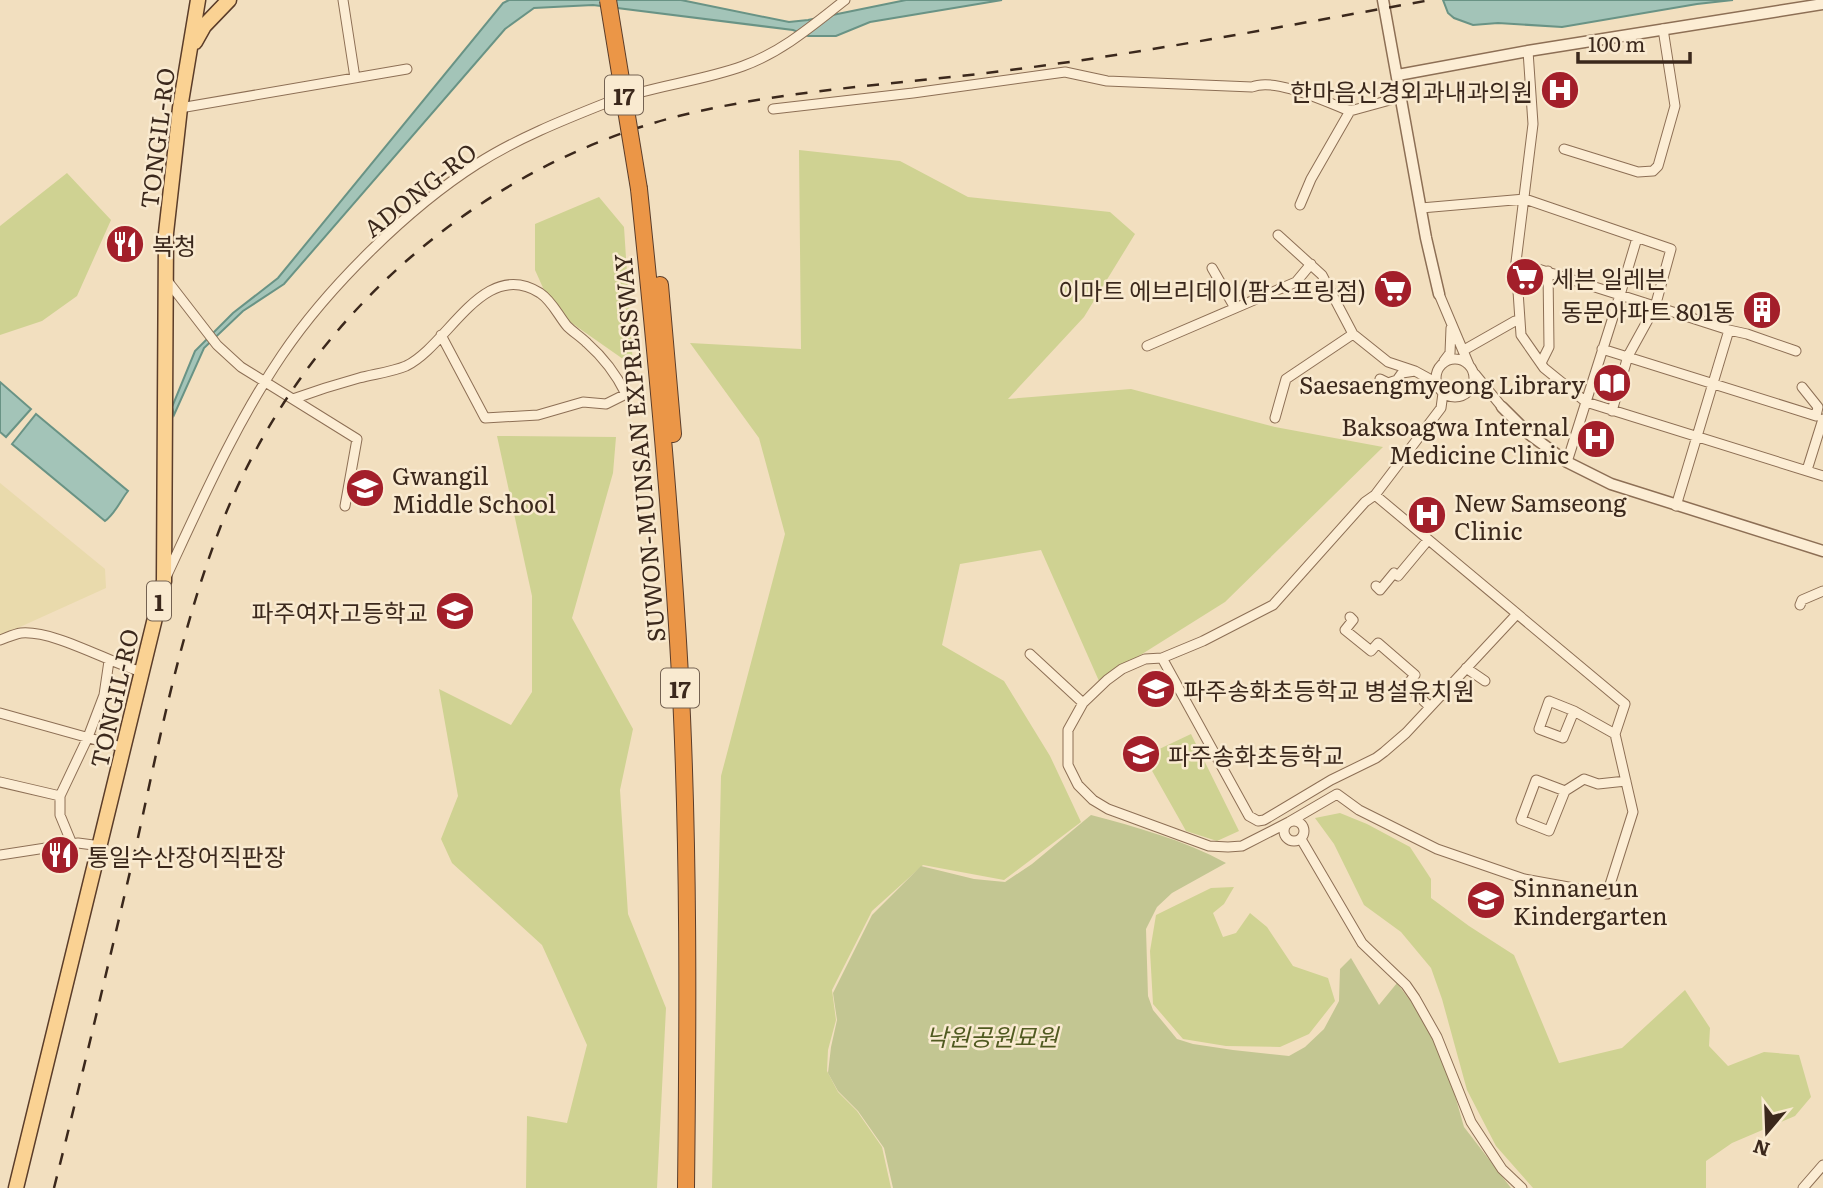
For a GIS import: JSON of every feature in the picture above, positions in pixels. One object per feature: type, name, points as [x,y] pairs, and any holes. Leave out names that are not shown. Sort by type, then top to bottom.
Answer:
[{"type":"highway","name":"SUWON-MUNSAN EXPRESSWAY","points":[[608,0],[644,189],[669,507],[680,677],[687,956],[685,1188]]},
{"type":"highway","name":"SUWON-MUNSAN EXPRESSWAY","points":[[618,0],[672,412],[692,745],[696,966],[694,1188]]},
{"type":"main road","name":"TONGIL-RO","points":[[16,1188],[164,581],[166,233],[180,108],[198,0]]},
{"type":"main road","points":[[191,49],[204,26],[229,0]]},
{"type":"street","points":[[343,0],[355,78]]},
{"type":"street","name":"ADONG-RO","points":[[164,581],[213,477],[283,353],[345,276],[428,200],[477,164],[517,142],[609,102],[743,66],[774,52],[845,0]]},
{"type":"street","points":[[1278,235],[1322,275],[1353,334],[1388,362],[1415,371],[1437,383],[1448,395],[1462,396],[1470,389],[1474,380],[1471,367],[1451,327],[1439,294],[1383,0]]},
{"type":"street","points":[[1398,75],[1528,51],[1823,4]]},
{"type":"street","points":[[1564,149],[1638,172],[1653,171],[1658,166],[1675,106],[1663,29]]},
{"type":"street","points":[[1528,51],[1533,124],[1516,262],[1521,335],[1541,363],[1586,402],[1823,476]]},
{"type":"street","points":[[180,108],[407,69]]},
{"type":"street","points":[[774,108],[913,93],[1065,72],[1107,81],[1252,88],[1267,84],[1300,92],[1350,111],[1401,97]]},
{"type":"street","points":[[1300,205],[1311,178],[1350,111]]},
{"type":"street","points":[[1421,208],[1525,199],[1671,249],[1655,307],[1628,356],[1612,411]]},
{"type":"street","points":[[1567,462],[1637,238]]},
{"type":"street","points":[[1516,262],[1796,351]]},
{"type":"street","points":[[1147,346],[1296,282],[1311,264]]},
{"type":"street","points":[[1212,268],[1235,308]]},
{"type":"street","points":[[1541,363],[1549,347],[1548,271]]},
{"type":"street","points":[[166,279],[217,345],[242,368],[357,439],[345,506]]},
{"type":"street","points":[[293,399],[336,384],[405,366],[420,356],[452,323],[491,289],[511,284],[541,293],[567,326],[616,373],[626,394],[606,404],[583,402],[538,415],[485,418],[441,335]]},
{"type":"street","points":[[1464,350],[1515,321],[1520,321]]},
{"type":"street","points":[[1437,383],[1437,370],[1450,353],[1451,327]]},
{"type":"street","points":[[1676,506],[1729,330]]},
{"type":"street","points":[[1275,418],[1286,379],[1353,334]]},
{"type":"street","points":[[1602,349],[1816,416],[1818,407],[1802,387]]},
{"type":"street","points":[[1441,365],[1446,361],[1458,359],[1471,367],[1487,391],[1529,434],[1567,462],[1611,484],[1823,551]]},
{"type":"street","points":[[1380,379],[1388,383],[1397,380],[1402,373],[1415,371]]},
{"type":"street","points":[[1470,389],[1487,391]]},
{"type":"street","points":[[1337,794],[1242,846],[1209,846],[1108,809],[1093,800],[1078,785],[1068,765],[1069,730],[1083,703],[1122,669],[1145,659],[1162,659],[1273,606],[1365,502],[1375,495],[1448,395]]},
{"type":"street","points":[[1807,470],[1823,419]]},
{"type":"street","points":[[1331,779],[1337,794],[1359,810],[1437,849],[1524,879],[1606,894],[1633,812],[1615,734],[1625,704],[1375,495]]},
{"type":"street","points":[[1376,586],[1380,590],[1394,573],[1398,576],[1428,540]]},
{"type":"street","points":[[1800,605],[1802,600],[1823,591]]},
{"type":"street","points":[[1162,659],[1246,810],[1258,821],[1271,818],[1331,779],[1376,758],[1406,733],[1516,615]]},
{"type":"street","points":[[1350,617],[1353,620],[1345,630],[1371,651],[1378,643],[1415,675],[1407,685],[1430,707]]},
{"type":"street","points":[[0,640],[21,633],[48,636],[142,672]]},
{"type":"street","points":[[1030,654],[1083,703]]},
{"type":"street","points":[[72,844],[60,815],[60,796],[88,737],[104,695],[109,661]]},
{"type":"street","points":[[123,666],[133,680],[137,694]]},
{"type":"street","points":[[1466,668],[1485,681]]},
{"type":"street","points":[[1574,711],[1563,738],[1539,729],[1549,701],[1574,711],[1615,734]]},
{"type":"street","points":[[0,713],[125,748]]},
{"type":"street","points":[[1564,791],[1536,780],[1521,820],[1549,831],[1564,791],[1584,779],[1598,784],[1626,781]]},
{"type":"street","points":[[0,782],[60,796]]},
{"type":"street","points":[[1289,822],[1297,821],[1303,825],[1301,839]]},
{"type":"street","points":[[1289,822],[1284,830],[1286,836],[1291,841],[1301,839]]},
{"type":"street","points":[[1301,839],[1356,935],[1406,985],[1415,998],[1437,1037],[1471,1122],[1502,1168],[1522,1188]]},
{"type":"street","points":[[0,855],[72,844],[101,846]]},
{"type":"street","points":[[1803,1188],[1823,1165]]},
{"type":"shaded area","points":[[0,483],[105,569],[106,588],[0,636]]},
{"type":"green space","points":[[799,150],[900,161],[968,197],[1110,212],[1135,234],[1084,317],[1008,399],[1131,389],[1275,427],[1383,447],[1225,602],[1099,681],[1041,550],[960,564],[942,645],[1004,681],[1050,756],[1081,822],[1004,880],[923,865],[872,911],[832,990],[836,1020],[828,1050],[827,1071],[838,1092],[857,1111],[882,1147],[891,1188],[712,1188],[721,776],[785,534],[759,438],[690,343],[801,349]]},
{"type":"green space","points":[[67,173],[111,220],[77,296],[42,321],[0,335],[0,226]]},
{"type":"green space","points":[[599,197],[624,227],[633,366],[553,310],[535,270],[535,224]]},
{"type":"green space","points":[[497,436],[616,437],[613,473],[572,618],[633,729],[620,790],[628,914],[666,1008],[657,1188],[526,1188],[527,1116],[567,1123],[587,1045],[542,945],[452,863],[441,839],[458,796],[439,689],[511,725],[532,692],[532,596]]},
{"type":"green space","points":[[1191,734],[1239,831],[1217,841],[1186,831],[1151,769],[1153,752]]},
{"type":"green space","points":[[1340,813],[1410,847],[1431,879],[1431,898],[1514,955],[1559,1063],[1622,1048],[1685,990],[1710,1028],[1709,1046],[1728,1066],[1764,1052],[1799,1055],[1811,1097],[1795,1116],[1732,1143],[1706,1161],[1706,1188],[1533,1188],[1496,1146],[1467,1090],[1431,968],[1401,932],[1364,905],[1334,844],[1315,818]]},
{"type":"green space","name":"낙원공원묘원","points":[[1091,815],[1177,841],[1226,863],[1172,893],[1157,907],[1146,929],[1148,996],[1153,1010],[1177,1039],[1193,1044],[1289,1056],[1305,1047],[1324,1029],[1339,1001],[1340,969],[1351,958],[1379,1005],[1397,983],[1426,1022],[1454,1092],[1464,1127],[1511,1188],[893,1188],[884,1148],[858,1111],[838,1091],[828,1073],[837,1020],[833,993],[872,915],[921,866],[974,879],[1005,882],[1032,864]]},
{"type":"green space","points":[[1234,887],[1224,904],[1213,913],[1223,937],[1236,933],[1250,913],[1267,927],[1293,966],[1328,978],[1335,1001],[1309,1034],[1280,1047],[1226,1046],[1183,1039],[1153,1004],[1150,951],[1156,915],[1211,888]]},
{"type":"water","points":[[509,0],[681,0],[789,22],[906,0],[1002,0],[870,22],[836,36],[808,36],[793,30],[593,5],[534,8],[505,29],[284,284],[243,311],[204,348],[174,415],[172,407],[195,351],[233,313],[278,278],[503,3]]},
{"type":"water","points":[[1443,0],[1733,0],[1562,27],[1498,23],[1473,25],[1448,13]]},
{"type":"water","points":[[0,382],[31,409],[6,437],[0,432]]},
{"type":"water","points":[[36,414],[128,491],[105,521],[12,444]]},
{"type":"railway","points":[[54,1188],[172,684],[194,605],[220,528],[254,454],[296,385],[346,321],[403,264],[466,214],[535,172],[609,138],[687,114],[811,92],[1070,62],[1431,0]]},
{"type":"place","name":"한마음신경외과내과의원","points":[[1560,90]]},
{"type":"place","name":"복청","points":[[125,244]]},
{"type":"place","name":"세븐 일레븐","points":[[1525,277]]},
{"type":"place","name":"이마트 에브리데이(팜스프링점)","points":[[1393,289]]},
{"type":"place","name":"동문아파트 801동","points":[[1762,310]]},
{"type":"place","name":"Saesaengmyeong Library","points":[[1612,383]]},
{"type":"place","name":"Baksoagwa Internal Medicine Clinic","points":[[1596,439]]},
{"type":"place","name":"Gwangil Middle School","points":[[365,488]]},
{"type":"place","name":"New Samseong Clinic","points":[[1427,515]]},
{"type":"place","name":"파주여자고등학교","points":[[455,611]]},
{"type":"place","name":"파주송화초등학교 병설유치원","points":[[1156,689]]},
{"type":"place","name":"파주송화초등학교","points":[[1141,754]]},
{"type":"place","name":"통일수산장어직판장","points":[[60,855]]},
{"type":"place","name":"Sinnaneun Kindergarten","points":[[1486,900]]}]
